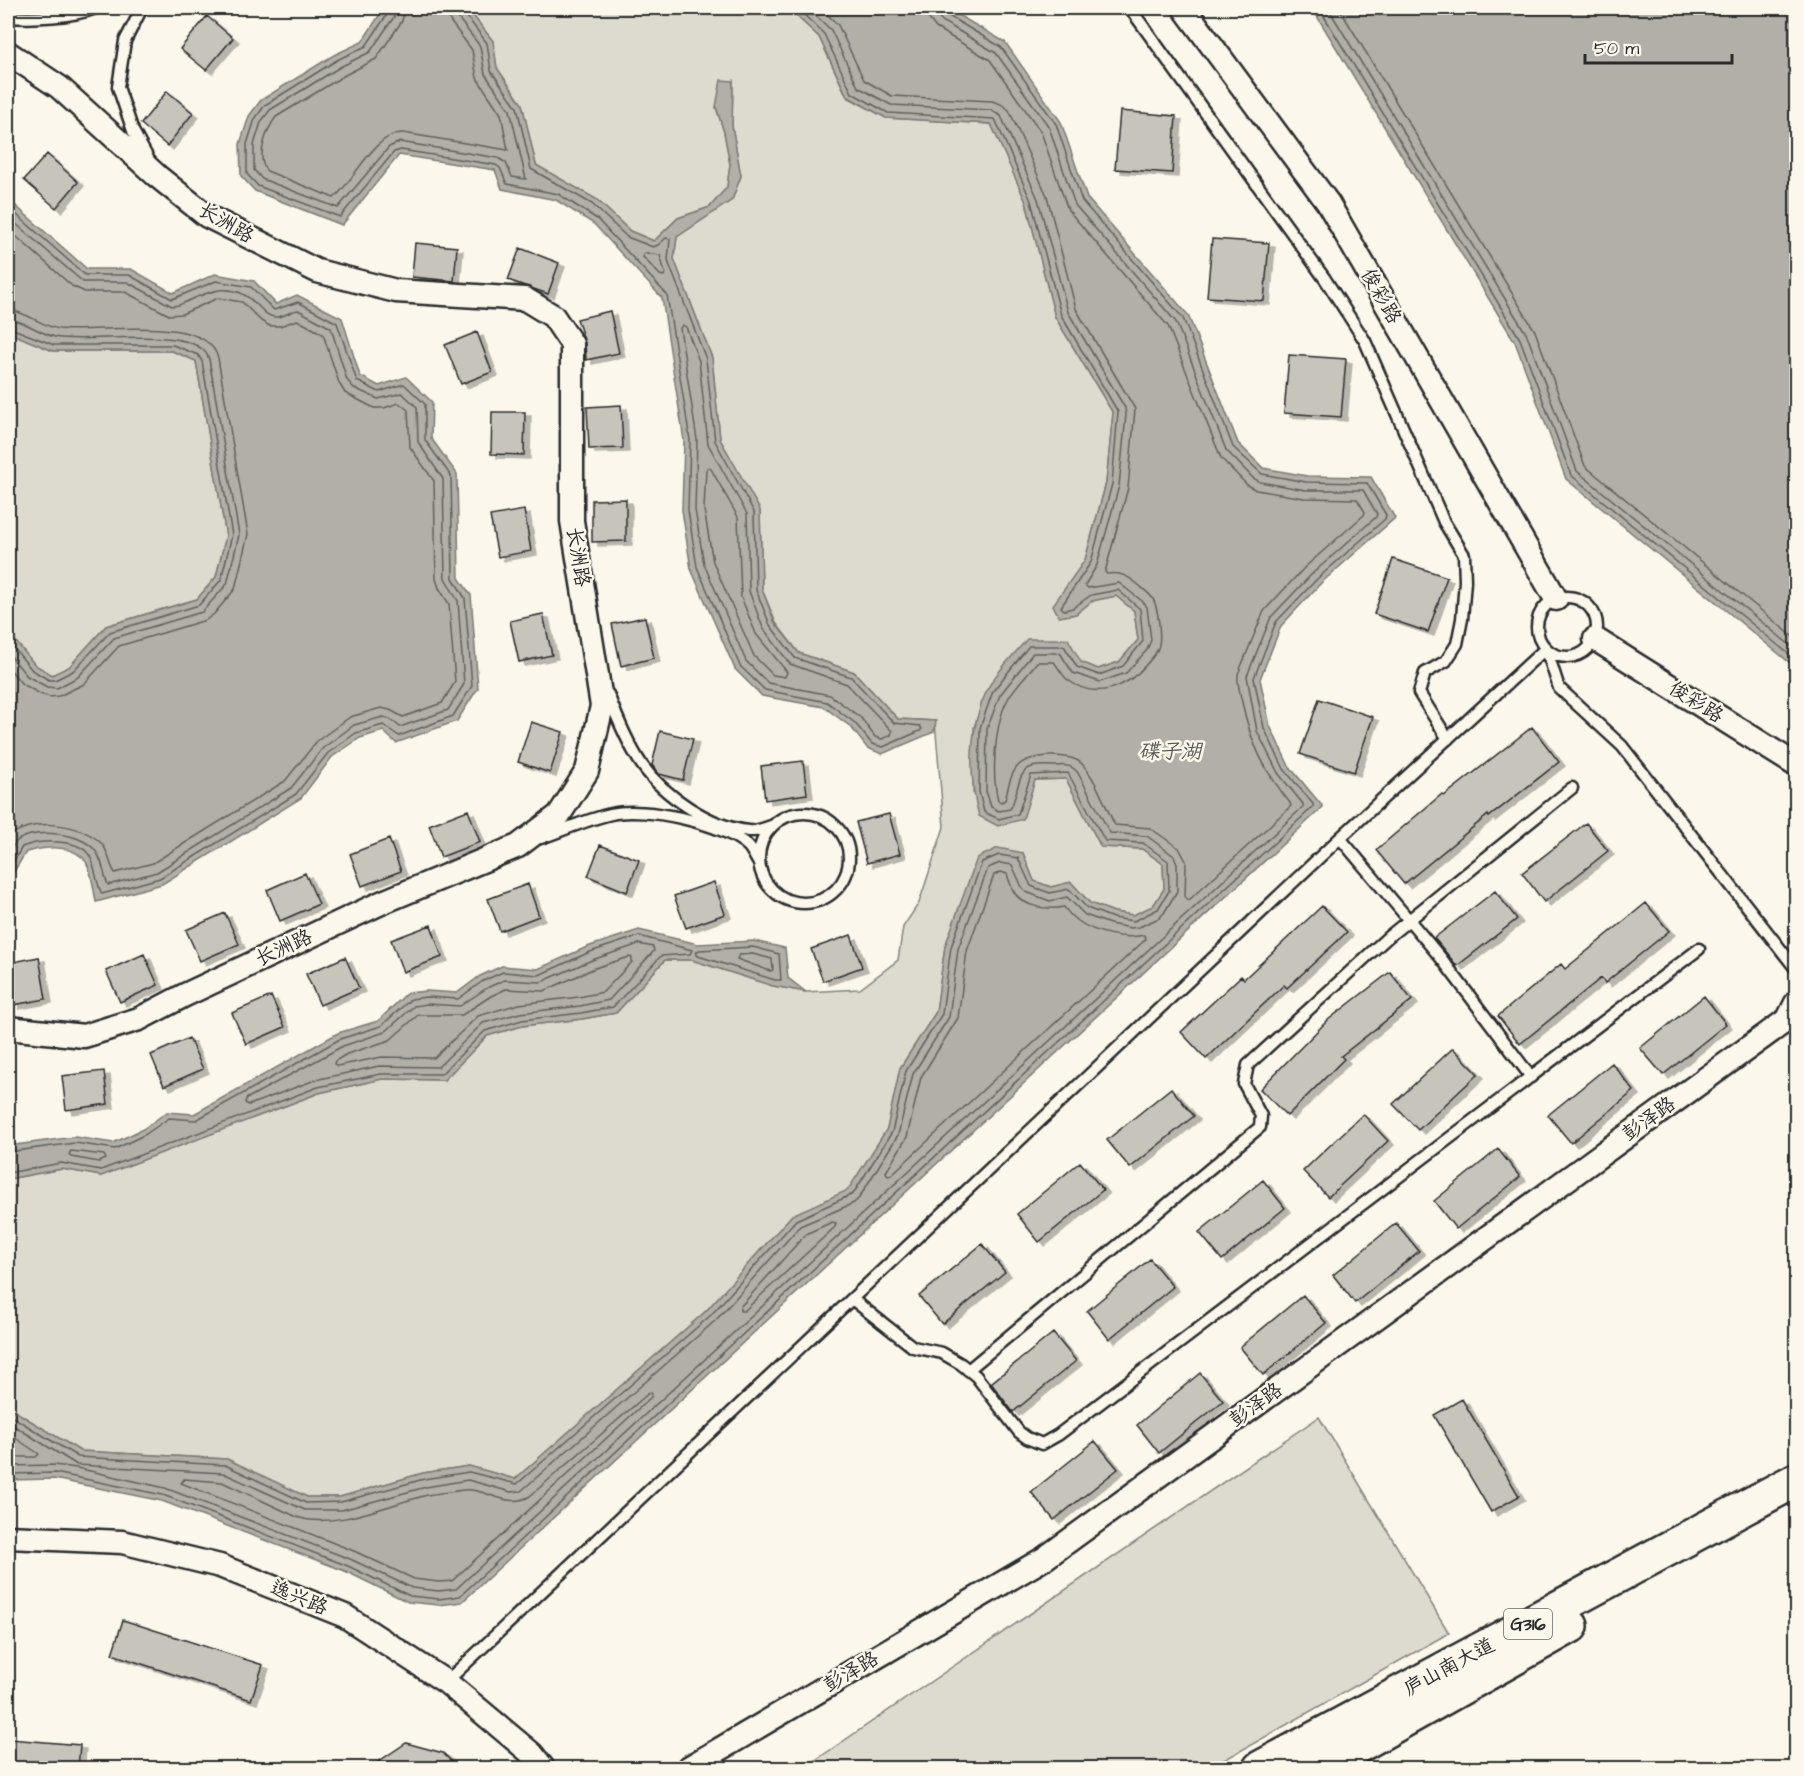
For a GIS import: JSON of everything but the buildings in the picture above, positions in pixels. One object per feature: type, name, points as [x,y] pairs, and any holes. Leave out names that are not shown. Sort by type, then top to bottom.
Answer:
[{"type":"highway","name":"庐山南大道","points":[[1260,1768],[1797,1480]]},
{"type":"highway","name":"庐山南大道","points":[[1319,1768],[1360,1757],[1769,1513],[1797,1501]]},
{"type":"street","name":"俊彩路","points":[[1184,8],[1328,203],[1556,599]]},
{"type":"street","name":"长洲路","points":[[8,53],[59,87],[158,176],[207,216],[317,271],[396,291],[525,299],[553,316],[572,344],[572,521],[602,706],[587,771],[559,814],[518,846],[382,902],[185,995],[140,1019],[84,1036],[8,1028]]},
{"type":"street","name":"俊彩路","points":[[1594,639],[1797,765]]},
{"type":"street","name":"彭泽路","points":[[688,1768],[1045,1558],[1788,1019],[1797,1003]]},
{"type":"street","name":"逸兴路","points":[[8,1538],[122,1542],[220,1566],[345,1616],[446,1682],[532,1754],[543,1768]]},
{"type":"lane","points":[[8,17],[24,18],[85,12],[96,8]]},
{"type":"lane","points":[[142,8],[125,41],[118,87],[133,131],[158,176]]},
{"type":"lane","points":[[1130,8],[1325,279],[1365,341],[1444,522],[1464,555],[1465,581],[1462,619],[1457,644],[1446,661],[1425,673],[1419,693],[1448,739]]},
{"type":"lane","points":[[1546,648],[1554,653],[1572,656],[1589,647],[1597,629],[1592,610],[1576,598],[1556,599],[1548,604],[1538,621],[1540,640],[1546,648],[1559,688],[1622,746],[1797,969]]},
{"type":"lane","points":[[446,1682],[1340,838],[1546,648]]},
{"type":"lane","points":[[594,653],[620,725],[642,765],[668,793],[694,811],[726,825],[751,831],[772,826]]},
{"type":"lane","points":[[968,1370],[1260,1127],[1261,1116],[1244,1084],[1248,1065],[1388,937],[1572,788]]},
{"type":"lane","points":[[518,846],[612,813],[642,811],[671,815],[728,833],[749,847],[759,863],[765,882],[774,894],[795,904],[811,904],[824,900],[840,887],[849,868],[848,845],[835,824],[814,813],[798,813],[785,817],[772,826],[764,836],[759,848],[759,863]]},
{"type":"lane","points":[[1340,838],[1441,958],[1531,1077]]},
{"type":"lane","points":[[852,1299],[913,1347],[942,1353],[976,1376],[1019,1432],[1027,1438],[1042,1443],[1058,1435],[1699,949]]},
{"type":"shaded area","points":[[467,8],[788,8],[819,37],[847,97],[886,118],[991,124],[1026,202],[1055,317],[1113,413],[1106,483],[1085,560],[1054,605],[1059,617],[1076,614],[1092,601],[1116,596],[1134,611],[1138,640],[1119,662],[1098,669],[1081,662],[988,688],[974,727],[973,793],[1022,819],[1035,780],[1066,779],[1101,847],[1142,849],[1163,864],[1164,889],[1153,906],[1133,915],[1114,912],[1090,903],[1071,882],[1051,887],[1034,881],[1023,853],[945,946],[936,1012],[900,1068],[887,1129],[848,1191],[792,1215],[706,1311],[515,1479],[469,1466],[423,1473],[340,1497],[307,1497],[227,1459],[80,1451],[8,1407],[8,1179],[62,1169],[101,1176],[319,1093],[382,1079],[444,1080],[487,1036],[522,1026],[616,1013],[665,960],[692,960],[773,986],[806,992],[860,989],[898,960],[903,927],[919,903],[944,827],[935,721],[898,719],[854,672],[799,653],[776,623],[762,589],[760,511],[720,439],[712,358],[674,259],[677,237],[732,200],[741,176],[732,126],[733,81],[716,107],[724,132],[730,164],[727,187],[710,207],[678,218],[654,241],[630,231],[596,199],[536,165],[522,104],[497,68],[493,41]]},
{"type":"shaded area","points":[[8,327],[10,333],[53,351],[172,351],[196,361],[226,536],[216,577],[197,599],[106,626],[69,667],[52,675],[35,665],[8,632]]},
{"type":"shaded area","points":[[1319,1417],[1449,1633],[1210,1768],[804,1768]]},
{"type":"water","points":[[384,8],[467,8],[493,41],[497,68],[522,104],[536,165],[596,199],[630,231],[654,241],[678,218],[710,207],[727,187],[730,164],[724,132],[716,107],[721,80],[733,81],[732,126],[741,176],[732,200],[677,237],[674,259],[712,358],[720,439],[760,510],[762,589],[775,623],[799,653],[854,672],[898,719],[936,721],[934,732],[882,754],[867,748],[851,727],[824,707],[762,696],[735,669],[691,569],[682,510],[684,441],[662,298],[594,224],[556,200],[502,189],[495,170],[399,155],[342,225],[255,191],[241,176],[240,144],[249,116],[261,100],[334,55],[362,42]]},
{"type":"water","name":"碟子湖","points":[[788,8],[946,8],[1005,42],[1061,122],[1087,198],[1188,315],[1238,443],[1263,468],[1307,476],[1371,477],[1395,518],[1321,583],[1281,626],[1260,679],[1270,726],[1289,766],[1323,807],[462,1602],[439,1605],[408,1602],[345,1571],[162,1501],[54,1479],[8,1480],[8,1407],[80,1451],[227,1459],[307,1497],[340,1497],[423,1473],[469,1466],[515,1479],[706,1311],[792,1215],[848,1190],[887,1129],[900,1068],[936,1012],[945,946],[977,858],[998,848],[1023,853],[1034,881],[1051,887],[1071,882],[1090,903],[1114,912],[1133,915],[1153,906],[1164,889],[1163,864],[1142,849],[1101,847],[1066,779],[1035,780],[1023,819],[998,826],[979,816],[975,801],[972,752],[981,704],[995,677],[1027,639],[1068,639],[1081,662],[1098,669],[1119,662],[1138,640],[1134,611],[1116,596],[1092,601],[1076,614],[1059,617],[1053,605],[1085,560],[1106,483],[1113,413],[1055,317],[1026,202],[991,124],[886,118],[847,96],[819,37]]},
{"type":"water","points":[[1312,8],[1796,8],[1796,668],[1566,479],[1515,342]]},
{"type":"water","points":[[8,199],[87,269],[131,269],[173,293],[215,274],[254,281],[276,304],[297,295],[342,318],[360,376],[379,386],[406,377],[432,402],[431,438],[457,474],[459,578],[471,595],[478,688],[457,721],[396,743],[383,731],[360,738],[332,757],[301,798],[162,884],[96,902],[86,861],[77,853],[63,848],[26,852],[8,881],[8,632],[35,665],[52,675],[69,667],[106,626],[197,599],[216,577],[226,536],[196,361],[172,351],[53,351],[10,333],[8,327]]},
{"type":"water","points":[[639,930],[698,944],[754,941],[785,948],[788,978],[806,992],[773,986],[692,960],[665,960],[616,1013],[522,1026],[487,1036],[444,1080],[382,1079],[319,1093],[101,1176],[62,1169],[8,1179],[8,1146],[75,1137],[113,1143],[143,1129],[167,1112],[194,1114],[338,1033],[378,1021],[407,993],[427,991],[457,993],[480,976],[502,966],[538,969],[587,947]]}]
